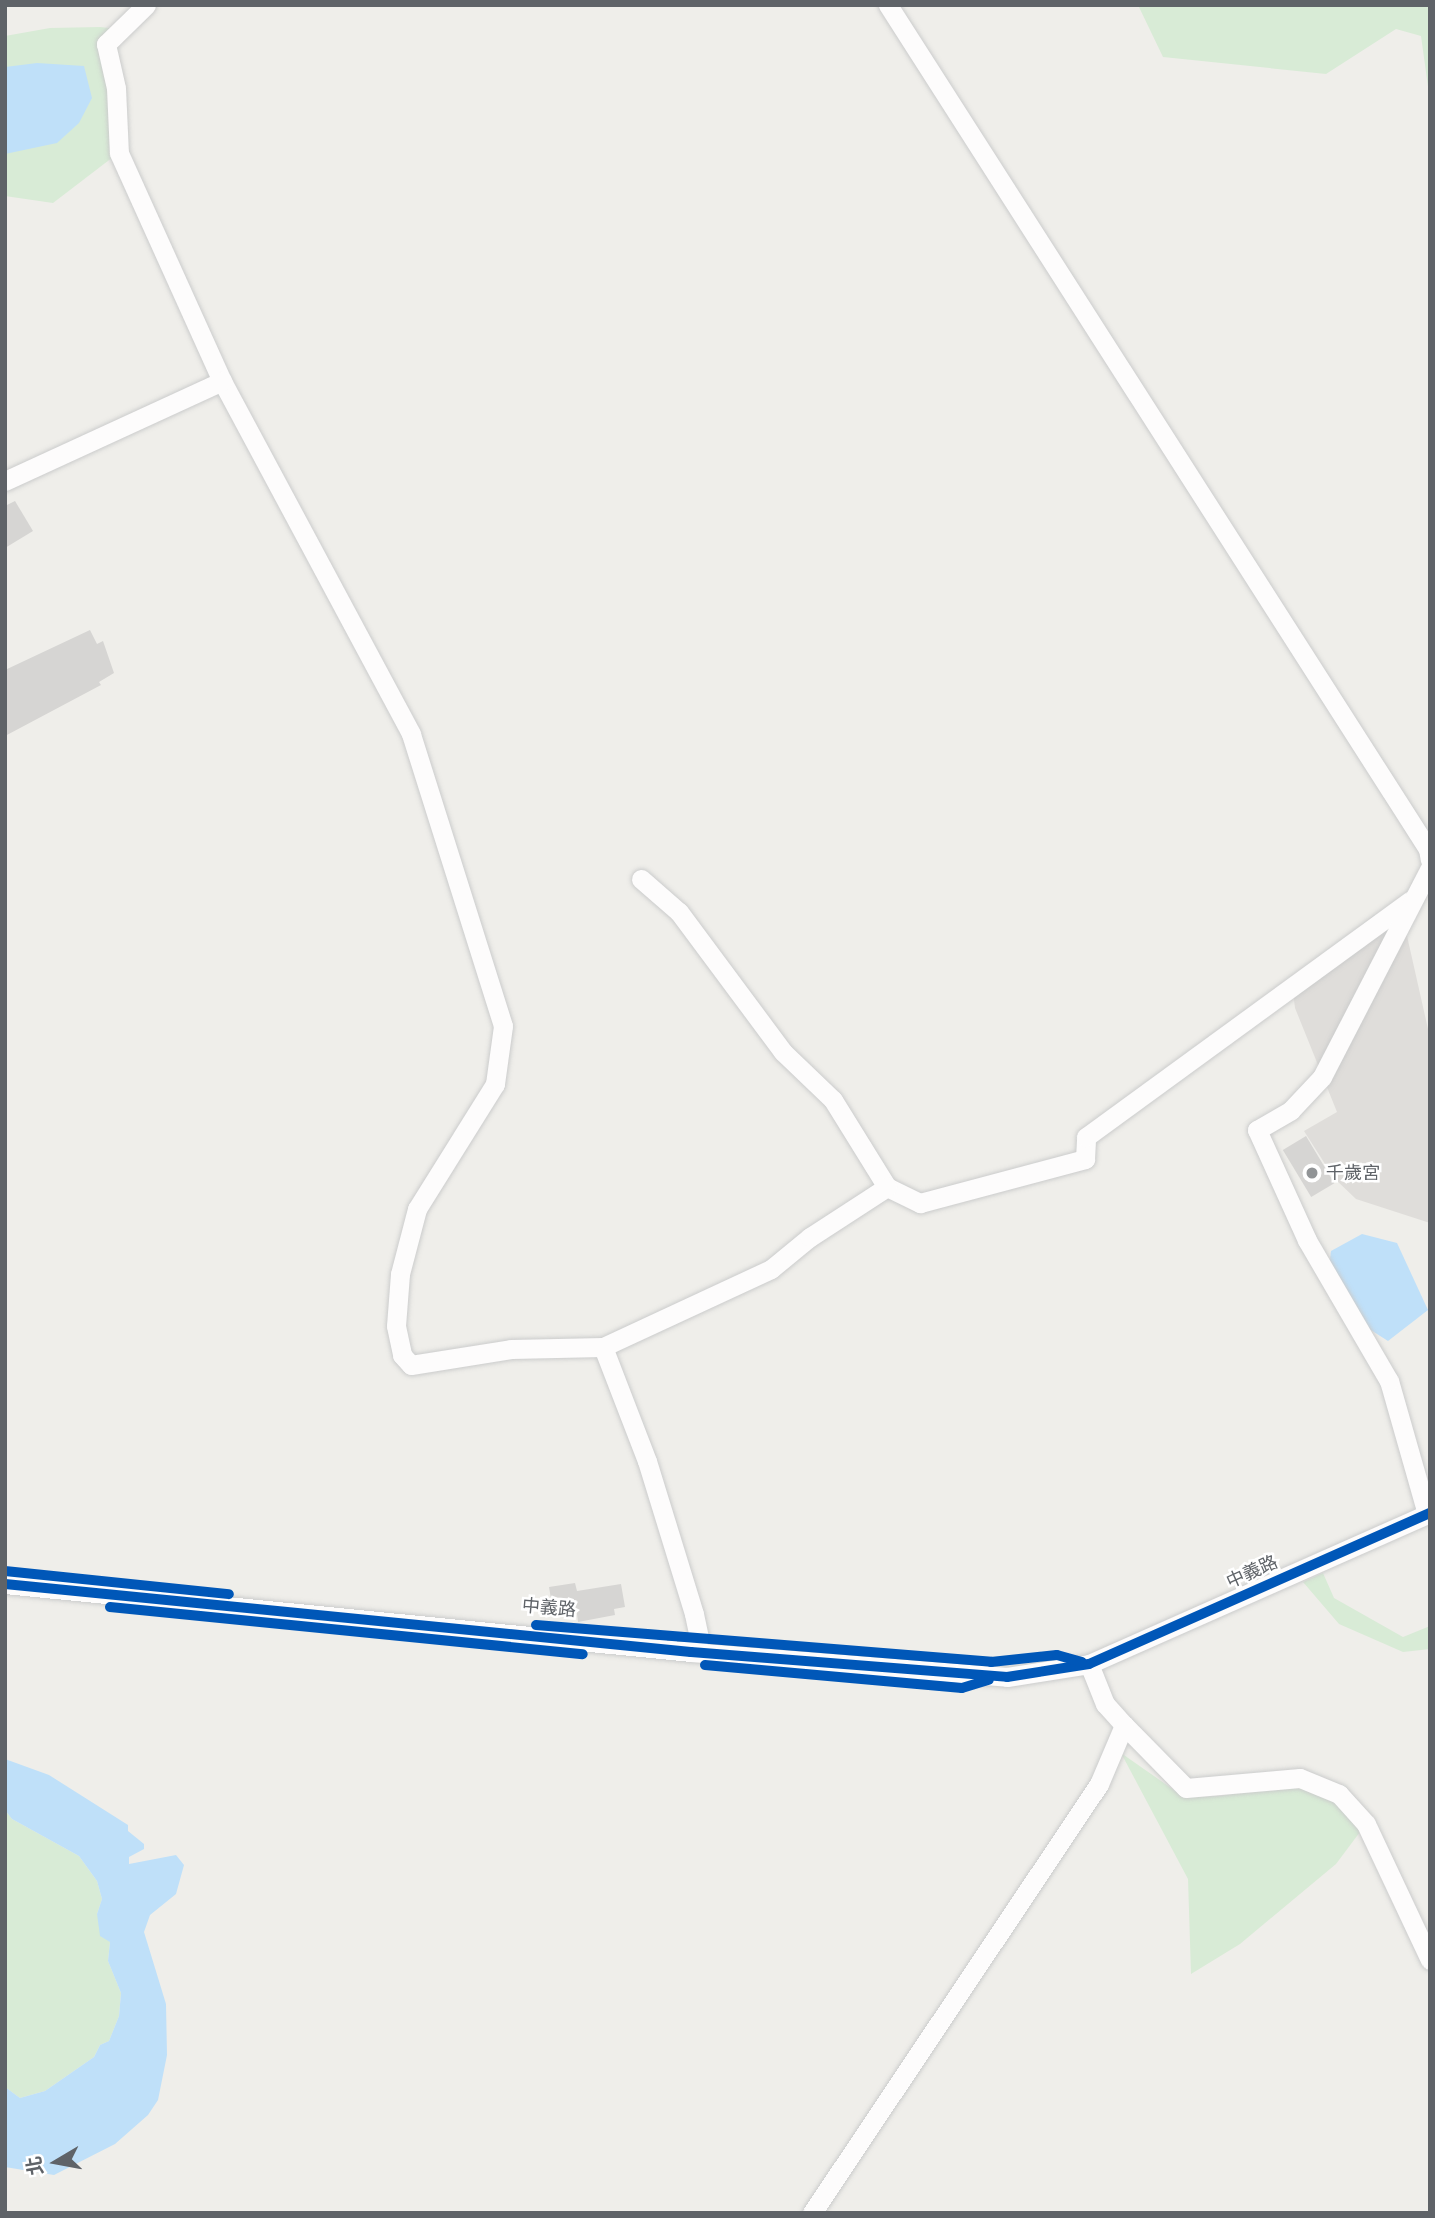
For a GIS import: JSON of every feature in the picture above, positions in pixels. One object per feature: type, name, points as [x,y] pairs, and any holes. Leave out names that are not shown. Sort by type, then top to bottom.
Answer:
[{"type":"street","points":[[146,5],[106,44],[117,88],[119,153],[222,381],[411,734],[503,1026],[495,1084],[417,1209],[400,1274],[396,1326],[402,1355],[411,1365],[511,1349],[603,1347],[771,1269],[810,1237],[887,1187]]},
{"type":"street","points":[[888,5],[1428,849],[1430,860]]},
{"type":"street","points":[[5,481],[222,381]]},
{"type":"street","points":[[1428,1513],[1389,1381],[1307,1240],[1257,1130],[1291,1110],[1322,1077],[1410,901],[1430,868]]},
{"type":"street","points":[[641,879],[679,912],[783,1052],[833,1100],[887,1187],[920,1203],[1086,1159],[1086,1138],[1410,901]]},
{"type":"street","points":[[603,1347],[647,1461],[694,1614],[699,1638],[691,1652]]},
{"type":"street","name":"中義路","points":[[5,1584],[691,1652],[993,1677],[1089,1664],[1428,1513]]},
{"type":"street","points":[[1089,1664],[1105,1704],[1186,1788],[1300,1778],[1339,1794],[1366,1824],[1430,1960]]},
{"type":"street","points":[[812,2213],[1099,1784],[1124,1725]]},
{"type":"shaded area","points":[[1374,915],[1403,918],[1430,1038],[1430,1223],[1356,1199],[1334,1178],[1304,1131],[1337,1112],[1295,1008],[1292,982]]},
{"type":"green space","points":[[1138,5],[1430,5],[1430,101],[1421,36],[1396,29],[1326,74],[1163,57]]},
{"type":"green space","points":[[50,28],[118,29],[117,154],[53,203],[5,196],[5,36]]},
{"type":"green space","points":[[1323,1573],[1334,1598],[1403,1637],[1430,1626],[1430,1649],[1403,1652],[1339,1624],[1303,1582]]},
{"type":"green space","points":[[1121,1753],[1184,1797],[1221,1796],[1317,1778],[1366,1824],[1336,1864],[1240,1944],[1191,1974],[1188,1879]]},
{"type":"green space","points":[[5,1810],[12,1819],[79,1856],[97,1881],[102,1899],[97,1914],[110,1942],[108,1961],[121,1993],[119,2016],[109,2041],[100,2045],[94,2057],[45,2091],[20,2098],[5,2087]]},
{"type":"water","points":[[37,63],[84,66],[92,98],[79,123],[57,143],[5,154],[5,67]]},
{"type":"water","points":[[1362,1234],[1397,1243],[1428,1310],[1388,1341],[1355,1320],[1328,1277],[1331,1251]]},
{"type":"water","points":[[5,1759],[49,1775],[128,1825],[128,1831],[144,1844],[144,1849],[129,1857],[129,1864],[176,1855],[184,1865],[176,1894],[150,1915],[144,1932],[166,2004],[167,2055],[158,2100],[148,2115],[115,2144],[54,2175],[5,2167],[5,2087],[20,2098],[45,2091],[94,2057],[100,2045],[109,2041],[119,2016],[121,1993],[108,1961],[110,1942],[100,1936],[97,1914],[102,1899],[97,1881],[79,1856],[12,1819],[5,1810]]},
{"type":"building","points":[[15,501],[33,531],[5,548],[5,506]]},
{"type":"building","points":[[90,630],[97,644],[103,641],[114,673],[99,682],[101,685],[5,736],[5,670]]},
{"type":"building","name":"千歲宮","points":[[1306,1136],[1334,1183],[1311,1197],[1283,1150]]},
{"type":"building","points":[[575,1583],[577,1591],[621,1584],[625,1607],[614,1609],[615,1615],[578,1622],[576,1607],[553,1611],[549,1587]]},
{"type":"cycle path","points":[[5,1584],[691,1652],[1007,1677],[1089,1664],[1430,1513]]},
{"type":"cycle path","points":[[5,1571],[229,1594]]},
{"type":"cycle path","points":[[110,1607],[583,1654]]},
{"type":"cycle path","points":[[536,1625],[991,1662],[1057,1655],[1082,1662]]},
{"type":"cycle path","points":[[705,1665],[962,1688],[989,1680]]},
{"type":"place","name":"千歲宮","points":[[1312,1173]]}]
